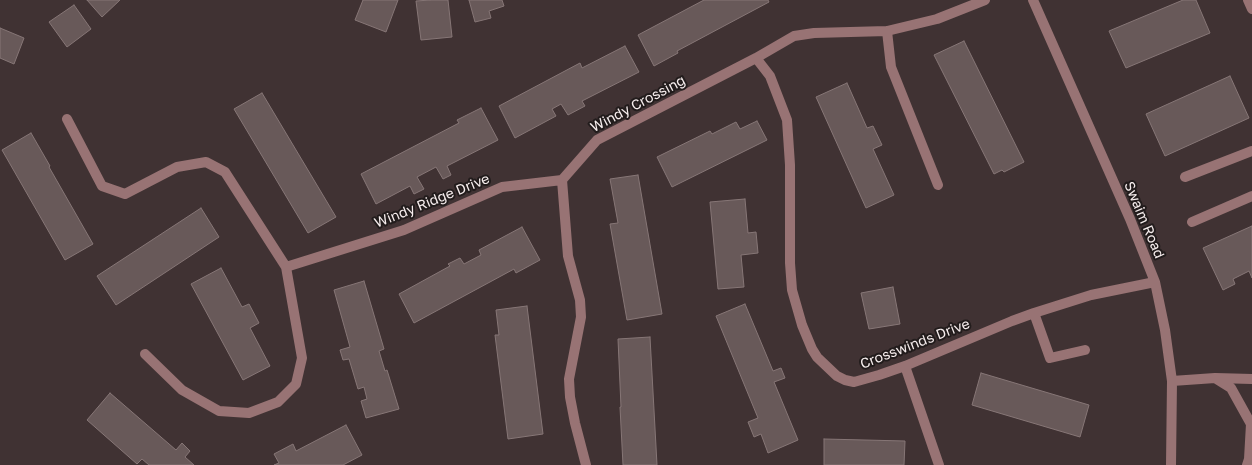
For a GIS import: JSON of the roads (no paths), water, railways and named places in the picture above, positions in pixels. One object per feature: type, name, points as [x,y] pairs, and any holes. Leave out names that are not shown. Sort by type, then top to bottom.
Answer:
[{"type":"street","name":"Windy Crossing","points":[[562,180],[597,140],[756,58],[794,36],[814,33],[887,31],[938,20],[985,0]]},
{"type":"street","name":"Swaim Road","points":[[1033,0],[1130,220],[1155,282],[1165,330],[1172,381],[1171,465]]},
{"type":"street","points":[[1248,0],[1252,9]]},
{"type":"street","points":[[887,31],[891,67],[938,185]]},
{"type":"street","name":"Crosswinds Drive","points":[[756,58],[770,76],[787,120],[790,165],[790,263],[792,290],[802,325],[812,350],[837,376],[854,382],[879,375],[1034,313],[1091,294],[1155,282]]},
{"type":"street","points":[[67,119],[102,186],[124,194],[178,167],[206,162],[225,172],[286,267],[302,358],[296,384],[278,402],[249,413],[219,411],[182,390],[145,354]]},
{"type":"street","points":[[1185,177],[1252,151]]},
{"type":"street","points":[[562,180],[568,256],[580,300],[581,317],[569,379],[570,397],[586,465]]},
{"type":"street","name":"Windy Ridge Drive","points":[[286,267],[404,230],[502,187],[562,180]]},
{"type":"street","points":[[1192,222],[1252,196]]},
{"type":"street","points":[[1034,313],[1050,358],[1085,350]]},
{"type":"street","points":[[905,366],[939,465]]},
{"type":"street","points":[[1172,381],[1215,378],[1252,379]]},
{"type":"street","points":[[1215,378],[1231,388],[1251,424],[1247,465]]}]
